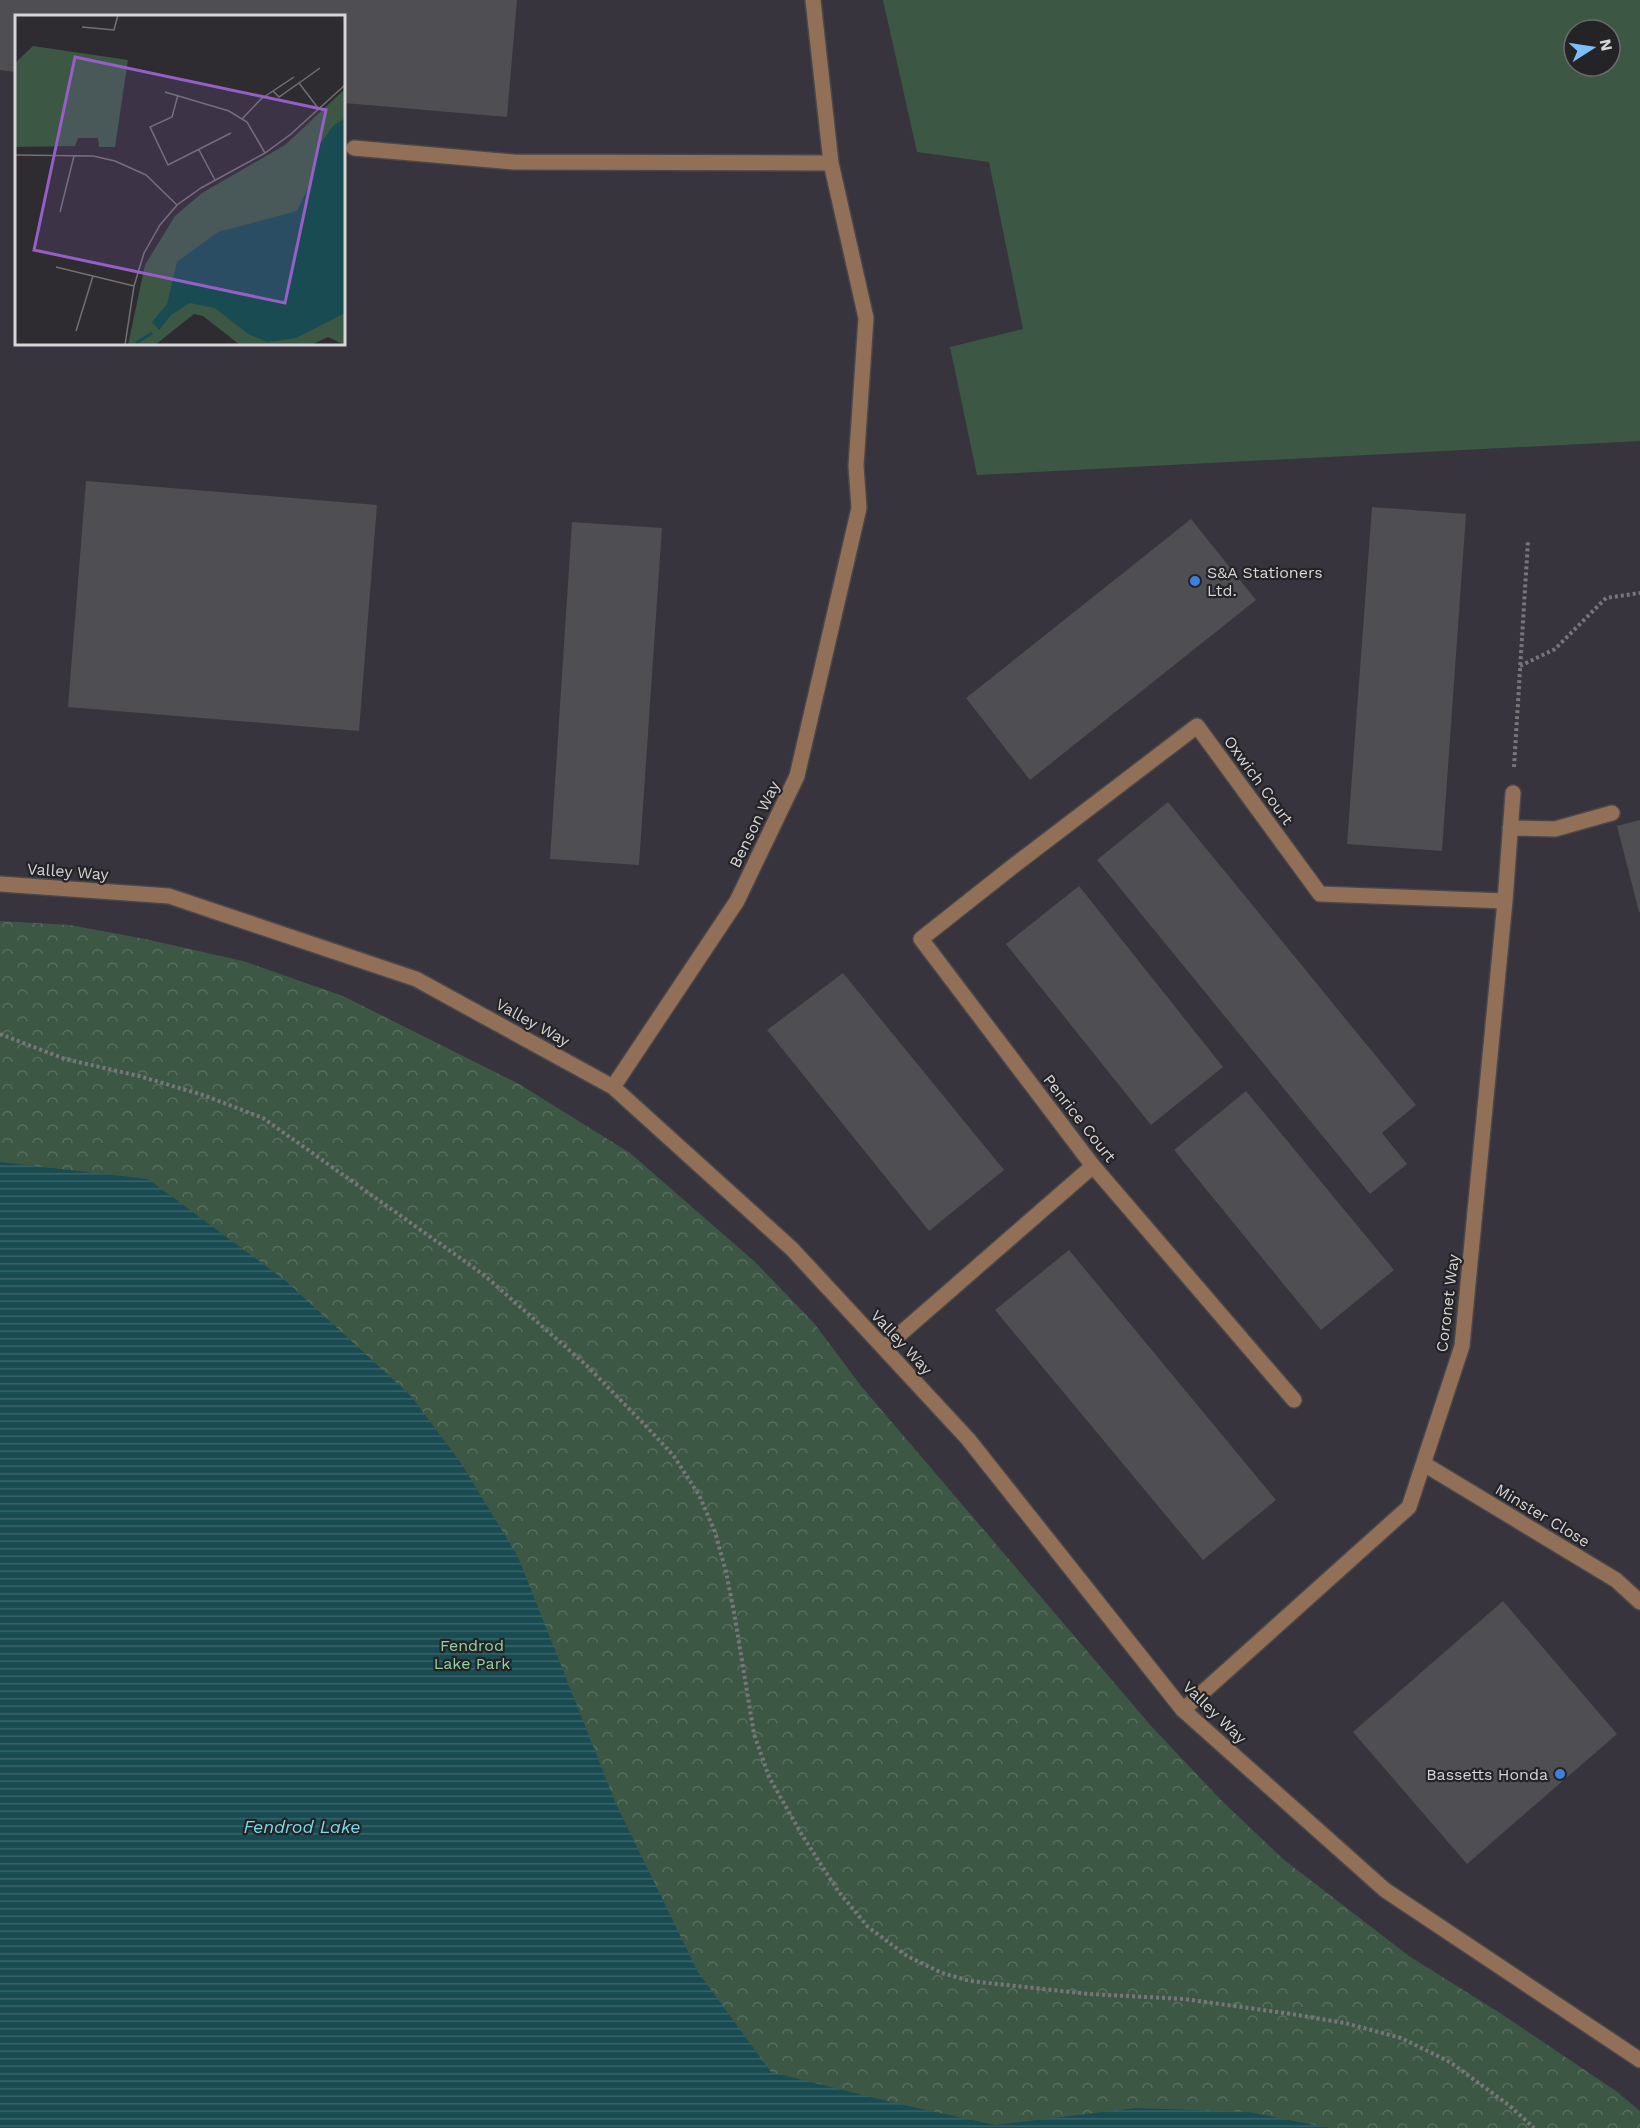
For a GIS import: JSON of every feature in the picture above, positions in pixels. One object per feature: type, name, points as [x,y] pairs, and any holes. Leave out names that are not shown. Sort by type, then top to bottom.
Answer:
[{"type":"street","name":"Benson Way","points":[[613,1087],[736,901],[797,776],[859,508],[855,466],[866,318],[831,164],[813,0]]},
{"type":"street","points":[[354,148],[513,162],[831,164]]},
{"type":"street","name":"Oxwich Court","points":[[1012,867],[1197,726],[1320,894],[1505,901]]},
{"type":"street","name":"Coronet Way","points":[[1183,1710],[1409,1507],[1462,1346],[1505,901],[1512,793]]},
{"type":"street","points":[[1510,828],[1555,828],[1612,813]]},
{"type":"street","name":"Penrice Court","points":[[1012,867],[921,939],[1093,1166],[1294,1400]]},
{"type":"street","name":"Valley Way","points":[[0,884],[169,896],[416,979],[613,1087],[792,1249],[968,1439],[1183,1710],[1384,1890],[1640,2060]]},
{"type":"street","points":[[884,1348],[1093,1166]]},
{"type":"street","name":"Minster Close","points":[[1424,1464],[1616,1580],[1640,1602]]},
{"type":"path","points":[[1512,793],[1528,541]]},
{"type":"path","points":[[1520,666],[1555,649],[1606,598],[1640,593]]},
{"type":"path","points":[[0,1034],[65,1059],[139,1076],[203,1095],[263,1118],[483,1275],[586,1365],[673,1455],[699,1495],[715,1532],[726,1572],[754,1734],[769,1777],[801,1835],[838,1891],[868,1927],[907,1956],[942,1973],[970,1981],[1089,1994],[1185,1999],[1313,2018],[1401,2038],[1450,2062],[1510,2106],[1534,2128]]},
{"type":"shaded area","points":[[0,0],[1640,0],[1640,2128],[1330,2128],[0,1162]]},
{"type":"green space","points":[[883,0],[1640,0],[1640,441],[977,475],[950,347],[1023,329],[989,162],[917,152]]},
{"type":"green space","name":"Fendrod Lake Park","points":[[0,921],[70,925],[145,939],[243,961],[343,996],[519,1084],[630,1153],[754,1261],[814,1323],[861,1386],[1152,1727],[1220,1799],[1283,1859],[1409,1956],[1500,2013],[1616,2091],[1640,2111],[1640,2128],[0,2128]]},
{"type":"water","name":"Fendrod Lake","points":[[0,1162],[148,1179],[286,1281],[411,1396],[461,1463],[518,1557],[616,1804],[698,1972],[771,2072],[995,2125],[1136,2108],[1249,2112],[1330,2128],[0,2128]]},
{"type":"building","points":[[0,0],[517,0],[507,117],[345,103],[345,15],[15,15],[15,72],[0,70]]},
{"type":"building","points":[[86,481],[377,505],[359,731],[68,707]]},
{"type":"building","points":[[1372,507],[1466,514],[1442,851],[1347,844]]},
{"type":"building","points":[[1191,519],[1256,600],[1030,780],[966,698]]},
{"type":"building","points":[[572,522],[662,528],[639,865],[550,859]]},
{"type":"building","points":[[1168,802],[1416,1105],[1382,1133],[1407,1164],[1370,1194],[1097,860]]},
{"type":"building","points":[[1640,820],[1640,912],[1639,912],[1617,826]]},
{"type":"building","points":[[1079,886],[1223,1067],[1151,1125],[1006,944]]},
{"type":"building","points":[[843,973],[1004,1170],[929,1231],[767,1030]]},
{"type":"building","points":[[1246,1091],[1394,1270],[1321,1330],[1174,1150]]},
{"type":"building","points":[[1069,1250],[1276,1500],[1203,1560],[995,1310]]},
{"type":"building","points":[[1503,1601],[1617,1734],[1467,1864],[1353,1732]]},
{"type":"place","name":"S&A Stationers Ltd.","points":[[1195,581]]},
{"type":"place","name":"Bassetts Honda","points":[[1560,1774]]}]
